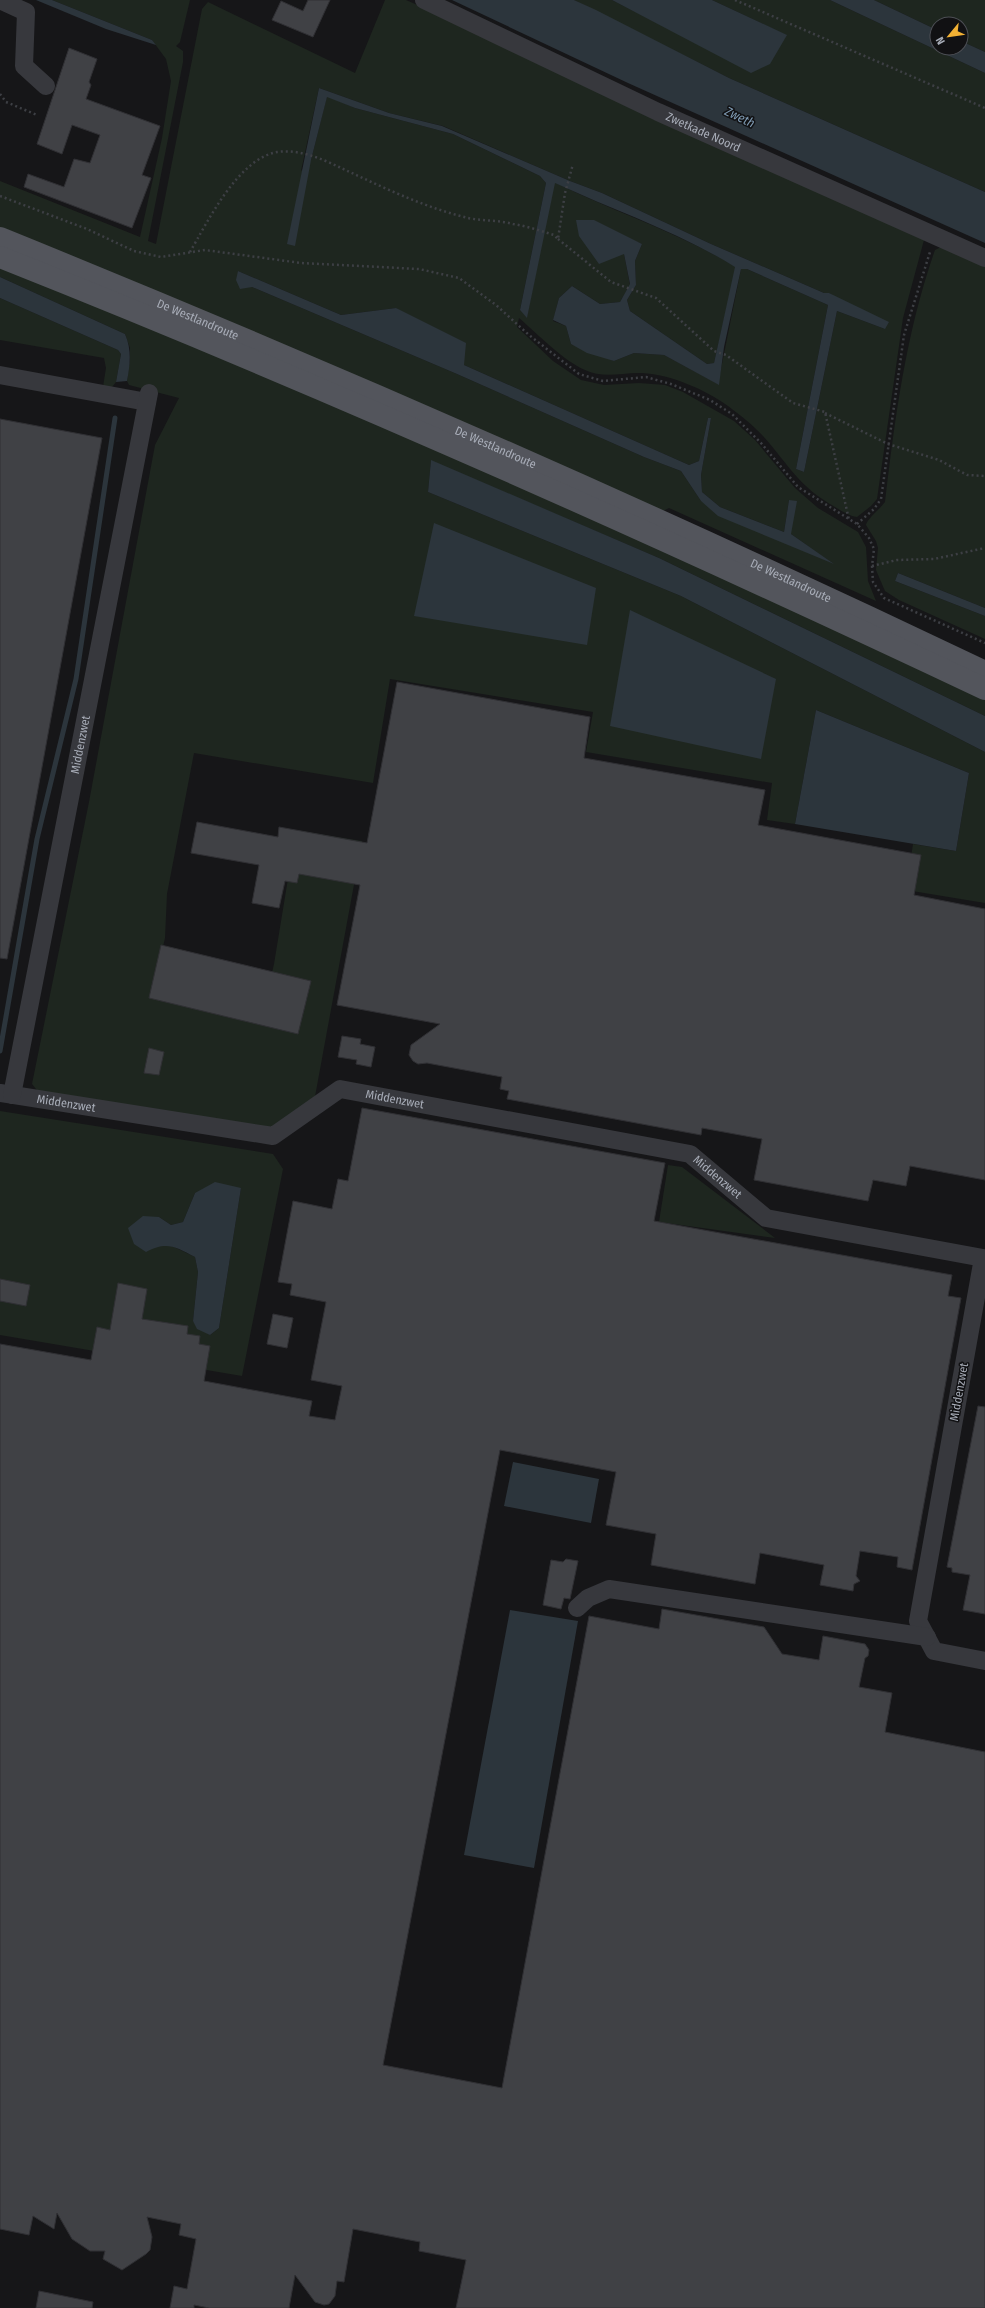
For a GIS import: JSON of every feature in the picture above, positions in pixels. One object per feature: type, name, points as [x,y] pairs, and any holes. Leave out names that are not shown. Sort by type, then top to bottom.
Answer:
[{"type":"main road","name":"De Westlandroute","points":[[0,238],[395,403],[638,511],[985,672]]},
{"type":"main road","name":"De Westlandroute","points":[[0,256],[402,424],[628,523],[985,689]]},
{"type":"street","points":[[0,0],[26,12],[24,66],[46,86]]},
{"type":"street","name":"Zwetkade Noord","points":[[424,0],[658,112],[985,258]]},
{"type":"street","name":"Middenzwet","points":[[0,375],[148,397],[6,1094],[273,1136],[340,1089],[690,1154],[766,1218],[983,1258],[918,1621],[934,1651],[985,1661]]},
{"type":"street","points":[[577,1608],[588,1598],[609,1589],[927,1638]]},
{"type":"path","points":[[735,0],[985,108]]},
{"type":"path","points":[[0,94],[6,102],[37,115]]},
{"type":"path","points":[[190,252],[213,211],[237,177],[253,163],[277,152],[301,153],[317,157],[391,191],[469,218],[513,224],[546,232],[558,239],[591,268],[612,282],[656,298],[714,351],[726,355],[793,403],[818,409],[888,444],[939,460],[967,475],[985,476]]},
{"type":"path","points":[[558,239],[565,192],[568,177],[573,164]]},
{"type":"path","points":[[0,196],[87,229],[134,250],[161,257],[205,250],[301,263],[419,270],[459,278],[496,305],[529,335],[579,374],[603,381],[646,377],[671,384],[710,400],[732,414],[761,444],[798,487],[857,524],[869,538],[874,549],[872,566],[873,582],[884,598],[985,643]]},
{"type":"path","points":[[857,524],[874,509],[881,499],[904,335],[935,236]]},
{"type":"path","points":[[825,412],[849,520]]},
{"type":"path","points":[[872,566],[897,560],[934,559],[985,548]]},
{"type":"shaded area","points":[[52,0],[190,0],[180,42],[176,46],[183,51],[183,62],[148,241],[156,244],[202,9],[208,2],[355,73],[385,0],[406,0],[569,72],[924,240],[903,318],[877,499],[857,517],[843,512],[812,491],[803,483],[755,428],[728,406],[709,394],[676,380],[653,374],[635,373],[606,375],[592,373],[576,366],[568,360],[519,318],[517,327],[553,361],[581,380],[604,385],[639,383],[665,385],[683,392],[734,421],[755,440],[795,488],[818,508],[858,532],[866,547],[868,581],[876,601],[669,508],[663,511],[0,230],[0,181],[140,237],[162,138],[171,81],[166,59],[152,40]],"holes":[[[319,88],[389,113],[443,126],[570,181],[602,193],[711,244],[824,293],[829,293],[885,329],[837,311],[804,472],[796,469],[828,305],[747,269],[741,269],[718,384],[664,355],[634,353],[614,361],[571,344],[566,326],[553,321],[559,298],[572,286],[600,304],[620,302],[630,285],[624,254],[627,238],[642,244],[635,261],[636,285],[627,300],[630,311],[707,364],[714,363],[736,267],[692,243],[554,182],[527,317],[520,310],[546,183],[540,176],[453,134],[355,108],[327,96],[311,160],[301,171]],[[238,271],[341,315],[396,308],[464,365],[689,465],[699,461],[708,418],[711,418],[701,475],[702,492],[720,507],[784,532],[789,500],[791,534],[832,563],[701,501],[681,471],[644,457],[457,374],[252,287]]]},
{"type":"shaded area","points":[[574,0],[612,0],[669,29],[786,35],[712,0],[830,0],[929,47],[929,56],[949,56],[985,73],[985,192],[729,78]]},
{"type":"shaded area","points":[[874,0],[985,0],[985,52],[969,45],[969,16],[929,16],[929,26]]},
{"type":"shaded area","points":[[941,247],[985,264],[985,608],[898,573],[895,581],[985,616],[985,639],[899,600],[885,591],[876,570],[878,548],[876,541],[866,525],[885,502],[893,438],[909,343],[916,312],[935,250]]},
{"type":"shaded area","points":[[0,261],[143,320],[985,693],[985,716],[659,558],[431,461],[428,492],[681,596],[985,752],[985,903],[906,890],[913,844],[956,851],[969,773],[816,710],[795,824],[767,820],[772,783],[586,752],[593,712],[390,679],[373,783],[194,753],[167,894],[165,938],[152,995],[261,1021],[274,964],[296,830],[362,841],[314,1102],[273,1132],[40,1094],[32,1084],[89,802],[155,445],[179,398],[129,385],[127,381],[130,348],[125,334],[0,277]]},
{"type":"shaded area","points":[[0,298],[118,350],[121,354],[116,382],[112,387],[103,387],[106,368],[104,358],[0,340]]},
{"type":"shaded area","points":[[0,1111],[273,1154],[283,1169],[242,1376],[0,1335]],"holes":[[[241,1188],[219,1328],[210,1335],[193,1321],[198,1272],[195,1257],[172,1246],[158,1246],[159,1217],[171,1225],[183,1222],[195,1193]]]},
{"type":"shaded area","points":[[668,1165],[682,1167],[775,1238],[659,1222]]},
{"type":"water","points":[[36,0],[52,0],[152,40],[156,45],[106,29]]},
{"type":"water","name":"Zweth","points":[[452,0],[574,0],[596,10],[729,78],[985,192],[985,243],[628,83]]},
{"type":"water","points":[[612,0],[712,0],[787,35],[770,64],[751,73]]},
{"type":"water","points":[[830,0],[874,0],[929,26],[929,47]]},
{"type":"water","points":[[969,45],[985,52],[985,73],[949,56],[969,56]]},
{"type":"water","points":[[319,88],[389,113],[442,126],[570,181],[602,193],[711,244],[824,293],[829,293],[889,322],[885,329],[837,311],[804,472],[796,469],[828,305],[747,269],[741,269],[724,347],[719,385],[664,355],[634,353],[614,361],[587,353],[571,344],[566,326],[553,320],[559,298],[572,286],[600,304],[620,302],[630,284],[624,254],[599,264],[579,236],[576,220],[594,220],[642,244],[635,261],[636,285],[627,300],[630,311],[707,364],[714,363],[735,267],[714,254],[669,232],[555,183],[527,318],[520,310],[546,183],[540,176],[453,134],[355,108],[327,97],[311,160],[295,246],[287,244]]},
{"type":"water","points":[[238,271],[341,315],[396,308],[466,343],[464,365],[689,465],[699,461],[708,418],[711,418],[701,475],[702,492],[720,507],[784,532],[789,500],[797,501],[791,534],[834,564],[718,516],[701,501],[681,471],[644,457],[457,374],[252,287],[240,289],[236,280]]},
{"type":"water","points":[[0,277],[125,334],[129,346],[130,358],[127,381],[116,382],[121,354],[118,350],[0,298]]},
{"type":"water","points":[[431,460],[659,558],[985,716],[985,752],[681,596],[428,492]]},
{"type":"water","points":[[434,523],[596,588],[587,645],[414,616]]},
{"type":"water","points":[[898,573],[985,608],[985,616],[895,581]]},
{"type":"water","points":[[630,610],[776,679],[761,759],[610,726]]},
{"type":"water","points":[[816,710],[969,773],[956,851],[795,824]]},
{"type":"water","points":[[215,1182],[241,1188],[219,1328],[210,1335],[197,1329],[193,1321],[198,1272],[195,1257],[182,1250],[165,1246],[146,1252],[134,1244],[128,1228],[143,1216],[159,1217],[171,1225],[183,1222],[195,1193]]},
{"type":"water","points":[[513,1462],[599,1479],[591,1523],[504,1506]]},
{"type":"water","points":[[510,1610],[578,1621],[534,1868],[464,1855]]},
{"type":"building","points":[[308,0],[330,0],[313,37],[272,20],[281,1],[303,11]]},
{"type":"building","points":[[69,48],[97,59],[89,82],[91,85],[86,99],[160,126],[142,175],[151,178],[132,228],[24,187],[28,174],[64,187],[74,159],[90,163],[100,135],[72,125],[62,154],[37,144]]},
{"type":"building","points":[[0,419],[102,438],[7,959],[0,958]]},
{"type":"building","points":[[397,682],[590,717],[584,758],[765,790],[758,825],[921,855],[914,895],[985,909],[985,1180],[910,1166],[906,1186],[873,1180],[868,1201],[754,1180],[762,1139],[702,1128],[701,1135],[507,1099],[509,1091],[500,1089],[502,1077],[427,1063],[418,1064],[413,1061],[409,1055],[411,1045],[440,1024],[337,1005],[360,885],[299,874],[297,883],[285,881],[279,908],[252,903],[259,865],[191,853],[197,822],[278,837],[279,827],[367,843]]},
{"type":"building","points":[[161,945],[311,981],[298,1034],[149,998]]},
{"type":"building","points":[[342,1036],[361,1039],[360,1044],[375,1047],[371,1067],[356,1064],[357,1060],[338,1057]]},
{"type":"building","points":[[149,1048],[164,1052],[159,1075],[144,1073]]},
{"type":"building","points":[[362,1108],[665,1163],[654,1221],[952,1275],[948,1296],[961,1298],[912,1570],[897,1567],[898,1557],[860,1551],[856,1576],[860,1581],[854,1584],[853,1591],[820,1585],[824,1565],[760,1553],[755,1584],[651,1565],[656,1534],[606,1525],[616,1472],[500,1450],[383,2065],[502,2088],[589,1616],[659,1629],[662,1609],[764,1627],[782,1654],[819,1660],[823,1636],[865,1644],[869,1650],[868,1656],[865,1658],[859,1687],[892,1693],[885,1732],[985,1752],[985,2308],[456,2308],[466,2260],[419,2251],[420,2242],[353,2229],[344,2282],[337,2281],[335,2296],[329,2304],[324,2305],[315,2302],[295,2275],[289,2308],[209,2308],[194,2305],[194,2308],[170,2308],[174,2286],[187,2289],[196,2239],[179,2235],[181,2224],[147,2217],[152,2237],[150,2250],[122,2270],[103,2259],[105,2251],[90,2251],[72,2239],[57,2213],[54,2229],[33,2216],[29,2235],[0,2229],[0,1344],[91,1360],[97,1327],[110,1330],[118,1283],[147,1289],[142,1319],[188,1326],[187,1334],[200,1336],[199,1344],[210,1346],[204,1381],[312,1401],[309,1416],[335,1420],[342,1386],[311,1380],[326,1302],[290,1295],[292,1284],[278,1282],[293,1201],[332,1209],[338,1179],[348,1181]]},
{"type":"building","points":[[0,1279],[30,1285],[26,1306],[0,1301]]},
{"type":"building","points":[[273,1314],[293,1318],[287,1348],[267,1344]]},
{"type":"building","points":[[978,1406],[985,1407],[985,1614],[963,1610],[970,1575],[952,1572],[952,1568],[947,1567]]},
{"type":"building","points":[[566,1559],[578,1561],[570,1599],[564,1598],[561,1609],[543,1605],[551,1560],[563,1562]]},
{"type":"building","points":[[39,2291],[93,2302],[92,2308],[36,2308]]},
{"type":"waterway","points":[[0,1051],[37,839],[76,679],[115,418]]}]
